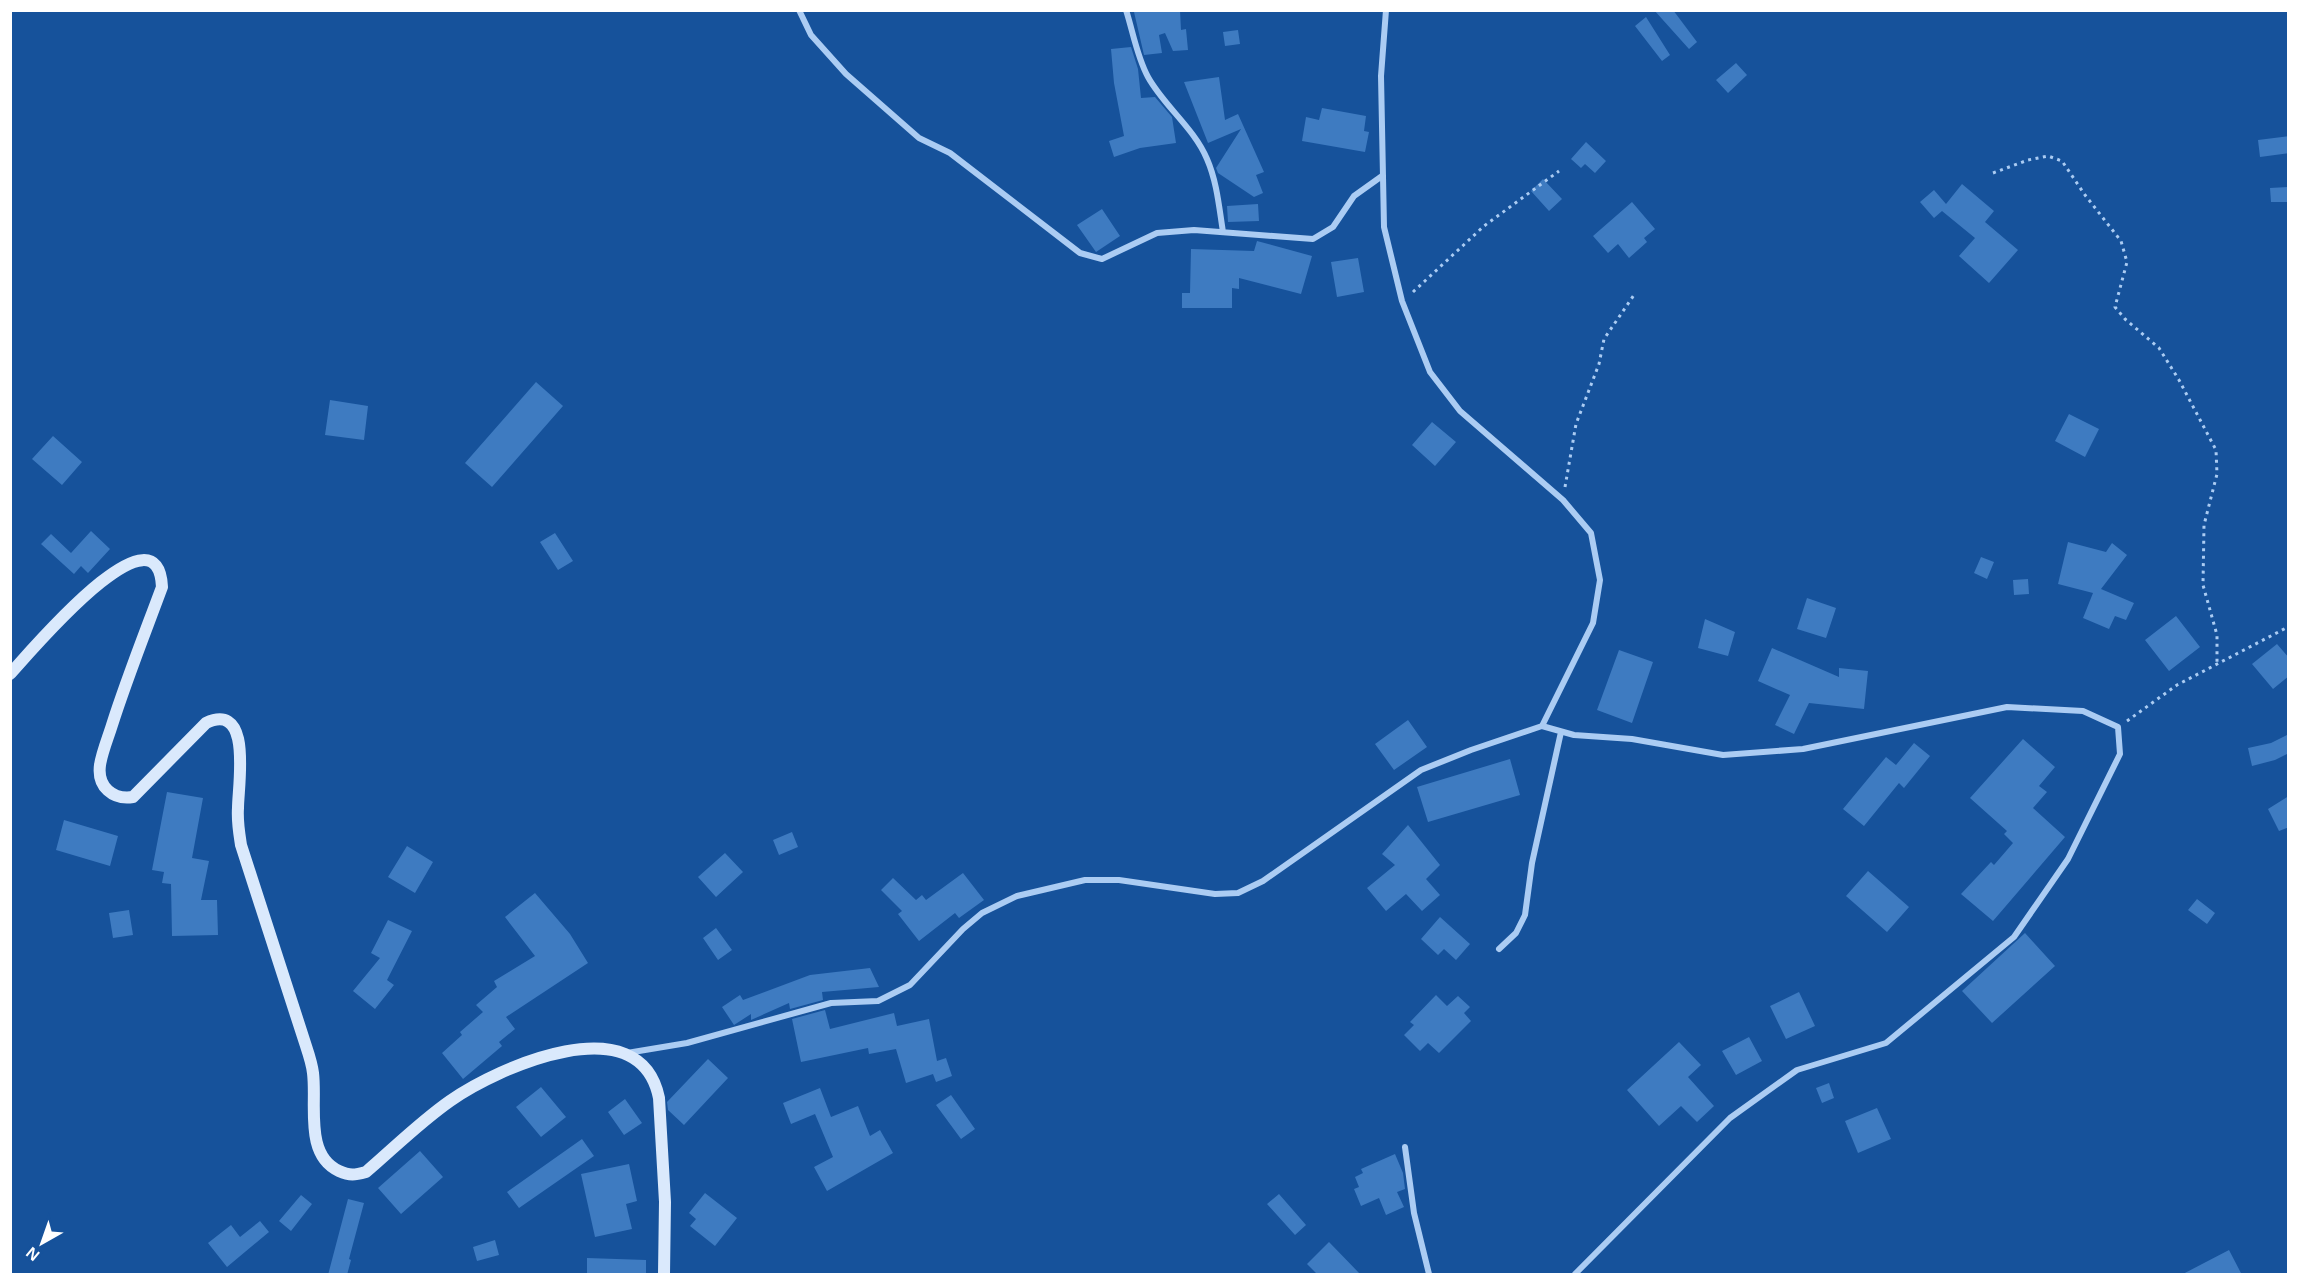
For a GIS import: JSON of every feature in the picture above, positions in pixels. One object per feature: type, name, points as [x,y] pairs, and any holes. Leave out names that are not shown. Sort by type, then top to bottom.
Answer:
[{"type":"main road","points":[[10,674],[93,588],[118,568],[139,561],[147,561],[156,566],[162,574],[162,586],[128,674],[99,766],[103,783],[112,795],[120,799],[133,797],[206,723],[213,719],[222,720],[231,724],[238,734],[241,750],[238,825],[241,845],[309,1054],[313,1072],[318,1151],[333,1168],[349,1175],[366,1172],[449,1101],[484,1080],[516,1065],[595,1047],[627,1053],[644,1065],[656,1081],[659,1098],[665,1202],[664,1275]]},
{"type":"street","points":[[799,10],[811,35],[846,74],[920,138],[950,153],[1080,253],[1102,259],[1157,233],[1194,230],[1313,239],[1333,227],[1354,196],[1382,176]]},
{"type":"street","points":[[1126,10],[1147,74],[1164,103],[1191,134],[1207,158],[1216,188],[1223,231]]},
{"type":"street","points":[[1386,10],[1381,76],[1384,227],[1402,301],[1430,372],[1460,411],[1563,500],[1591,533],[1600,580],[1593,623],[1542,726]]},
{"type":"street","points":[[627,1053],[687,1043],[831,1003],[878,1001],[910,984],[963,929],[982,914],[1017,896],[1085,880],[1119,880],[1215,894],[1238,893],[1263,881],[1421,771],[1471,750],[1542,726],[1561,732],[1632,739],[1723,756],[1803,749],[2007,707],[2083,711],[2118,727],[2120,754],[2068,859],[2014,937],[1886,1043],[1797,1070],[1730,1118],[1575,1275]]},
{"type":"street","points":[[1499,949],[1516,933],[1525,915],[1532,863],[1561,732]]},
{"type":"street","points":[[1405,1147],[1414,1213],[1429,1275]]},
{"type":"path","points":[[1993,173],[2048,156],[2062,161],[2121,241],[2127,262],[2115,307],[2125,319],[2159,348],[2179,380],[2216,450],[2217,474],[2204,525],[2203,585],[2217,635],[2217,663]]},
{"type":"path","points":[[1402,301],[1484,226],[1559,171]]},
{"type":"path","points":[[1563,500],[1576,424],[1599,364],[1604,339],[1634,295]]},
{"type":"path","points":[[2118,727],[2177,685],[2289,627]]},
{"type":"building","points":[[1180,10],[1181,30],[1186,29],[1188,50],[1173,51],[1165,33],[1159,35],[1162,53],[1144,55],[1134,12]]},
{"type":"building","points":[[1654,10],[1673,10],[1697,42],[1689,49]]},
{"type":"building","points":[[1646,17],[1670,55],[1662,61],[1635,26]]},
{"type":"building","points":[[1238,30],[1240,44],[1225,46],[1223,32]]},
{"type":"building","points":[[1131,47],[1138,69],[1141,98],[1155,97],[1172,117],[1176,143],[1140,148],[1114,157],[1109,141],[1124,136],[1114,83],[1111,49]]},
{"type":"building","points":[[1736,63],[1747,75],[1728,93],[1716,80]]},
{"type":"building","points":[[1219,77],[1225,120],[1238,114],[1264,172],[1256,175],[1263,193],[1254,197],[1218,173],[1216,168],[1241,129],[1208,143],[1184,82]]},
{"type":"building","points":[[1322,108],[1366,116],[1364,131],[1369,132],[1365,152],[1302,141],[1306,117],[1319,120]]},
{"type":"building","points":[[2289,136],[2289,153],[2260,157],[2258,140]]},
{"type":"building","points":[[1586,142],[1606,161],[1595,173],[1585,164],[1581,168],[1571,159]]},
{"type":"building","points":[[1543,179],[1562,199],[1549,211],[1531,191]]},
{"type":"building","points":[[1962,184],[1994,211],[1985,222],[2018,250],[1989,283],[1959,256],[1975,238],[1942,211],[1934,218],[1920,202],[1934,190],[1946,204]]},
{"type":"building","points":[[2289,187],[2289,202],[2271,202],[2270,188]]},
{"type":"building","points":[[1632,202],[1655,229],[1644,238],[1647,242],[1629,258],[1618,244],[1608,253],[1593,236]]},
{"type":"building","points":[[1258,204],[1259,221],[1228,222],[1227,206]]},
{"type":"building","points":[[1102,209],[1120,236],[1096,252],[1077,225]]},
{"type":"building","points":[[1257,241],[1312,256],[1301,294],[1239,278],[1239,289],[1232,288],[1232,308],[1182,308],[1182,293],[1190,293],[1191,249],[1254,251]]},
{"type":"building","points":[[1358,258],[1364,292],[1337,297],[1331,262]]},
{"type":"building","points":[[536,382],[563,406],[492,487],[465,463]]},
{"type":"building","points":[[330,400],[368,406],[364,440],[325,435]]},
{"type":"building","points":[[2069,414],[2099,429],[2085,457],[2055,441]]},
{"type":"building","points":[[1432,422],[1456,442],[1435,466],[1412,445]]},
{"type":"building","points":[[53,436],[82,462],[62,485],[32,459]]},
{"type":"building","points":[[91,531],[110,549],[88,573],[81,566],[74,574],[41,544],[51,534],[71,553]]},
{"type":"building","points":[[555,533],[573,561],[558,570],[540,542]]},
{"type":"building","points":[[2068,542],[2106,552],[2112,543],[2127,555],[2101,589],[2134,603],[2126,620],[2115,616],[2109,629],[2083,618],[2093,593],[2058,584]]},
{"type":"building","points":[[1981,557],[1994,562],[1987,579],[1974,573]]},
{"type":"building","points":[[2028,579],[2029,594],[2014,595],[2013,580]]},
{"type":"building","points":[[1807,598],[1836,608],[1826,638],[1797,629]]},
{"type":"building","points":[[2176,616],[2200,647],[2169,671],[2145,640]]},
{"type":"building","points":[[1705,619],[1735,632],[1728,656],[1698,648]]},
{"type":"building","points":[[2277,644],[2289,658],[2289,676],[2273,689],[2252,664]]},
{"type":"building","points":[[1772,648],[1839,677],[1839,668],[1868,671],[1864,709],[1809,703],[1794,734],[1775,725],[1790,695],[1758,681]]},
{"type":"building","points":[[1619,650],[1653,662],[1632,723],[1597,710]]},
{"type":"building","points":[[1408,720],[1427,747],[1394,770],[1375,744]]},
{"type":"building","points":[[2289,734],[2289,753],[2275,760],[2252,766],[2248,748],[2271,743]]},
{"type":"building","points":[[2023,739],[2055,767],[2039,786],[2047,792],[2033,808],[2065,837],[1993,921],[1961,894],[1991,862],[1994,865],[2013,843],[2004,834],[2007,831],[1970,798]]},
{"type":"building","points":[[1914,743],[1930,756],[1904,788],[1899,783],[1864,826],[1843,809],[1886,757],[1896,765]]},
{"type":"building","points":[[1510,759],[1520,795],[1428,822],[1417,787]]},
{"type":"building","points":[[167,792],[203,798],[192,858],[209,861],[201,900],[217,900],[218,935],[172,936],[171,884],[162,883],[164,872],[152,870]]},
{"type":"building","points":[[2289,796],[2289,827],[2279,831],[2268,809]]},
{"type":"building","points":[[64,820],[118,836],[110,866],[56,850]]},
{"type":"building","points":[[1408,825],[1440,865],[1426,879],[1440,895],[1422,911],[1406,894],[1386,911],[1367,888],[1395,865],[1382,854]]},
{"type":"building","points":[[792,832],[798,847],[779,855],[773,840]]},
{"type":"building","points":[[407,846],[433,862],[415,893],[388,877]]},
{"type":"building","points":[[725,853],[743,872],[716,897],[698,877]]},
{"type":"building","points":[[1868,871],[1909,907],[1887,932],[1846,896]]},
{"type":"building","points":[[963,873],[984,900],[959,918],[955,913],[919,941],[898,914],[902,911],[881,890],[893,878],[916,900],[922,895],[926,900]]},
{"type":"building","points":[[535,893],[570,934],[588,963],[506,1017],[515,1029],[499,1042],[502,1046],[463,1079],[442,1053],[462,1035],[460,1032],[483,1012],[476,1005],[497,987],[494,981],[535,956],[505,917]]},
{"type":"building","points":[[2197,899],[2215,913],[2207,924],[2188,910]]},
{"type":"building","points":[[129,910],[133,935],[113,938],[109,913]]},
{"type":"building","points":[[1440,917],[1470,944],[1456,960],[1444,949],[1438,955],[1421,939]]},
{"type":"building","points":[[388,920],[412,931],[387,980],[394,985],[375,1009],[353,991],[380,958],[371,953]]},
{"type":"building","points":[[716,928],[732,950],[718,960],[703,938]]},
{"type":"building","points":[[2025,933],[2055,966],[1992,1023],[1962,991]]},
{"type":"building","points":[[870,968],[879,987],[822,992],[823,1000],[790,1009],[789,1003],[751,1020],[751,1014],[734,1025],[722,1007],[740,995],[743,1000],[810,975]]},
{"type":"building","points":[[1799,992],[1815,1026],[1786,1039],[1770,1006]]},
{"type":"building","points":[[1436,995],[1447,1006],[1458,996],[1470,1007],[1464,1013],[1471,1021],[1439,1053],[1428,1043],[1420,1051],[1404,1035],[1414,1025],[1410,1022]]},
{"type":"building","points":[[825,1010],[830,1029],[894,1013],[897,1026],[929,1019],[937,1061],[946,1058],[952,1076],[936,1082],[933,1074],[906,1083],[896,1049],[869,1054],[868,1048],[801,1062],[792,1019]]},
{"type":"building","points":[[1749,1037],[1762,1061],[1736,1075],[1722,1051]]},
{"type":"building","points":[[1679,1042],[1701,1065],[1688,1077],[1714,1106],[1697,1122],[1681,1106],[1659,1126],[1627,1090]]},
{"type":"building","points":[[708,1059],[728,1078],[684,1125],[668,1110],[667,1102]]},
{"type":"building","points":[[1829,1083],[1834,1098],[1822,1103],[1816,1088]]},
{"type":"building","points":[[541,1087],[566,1117],[541,1137],[516,1107]]},
{"type":"building","points":[[820,1088],[831,1117],[858,1106],[870,1136],[880,1130],[893,1153],[827,1191],[814,1167],[833,1157],[815,1114],[791,1124],[783,1103]]},
{"type":"building","points":[[951,1095],[975,1129],[961,1139],[936,1105]]},
{"type":"building","points":[[625,1099],[642,1123],[624,1135],[608,1112]]},
{"type":"building","points":[[1877,1108],[1891,1139],[1858,1153],[1845,1121]]},
{"type":"building","points":[[582,1139],[594,1156],[519,1208],[507,1192]]},
{"type":"building","points":[[420,1151],[443,1177],[401,1214],[378,1188]]},
{"type":"building","points":[[1395,1154],[1403,1173],[1405,1189],[1397,1192],[1404,1207],[1386,1215],[1379,1198],[1361,1206],[1354,1189],[1359,1187],[1355,1177],[1363,1173],[1361,1169]]},
{"type":"building","points":[[629,1164],[637,1201],[626,1204],[632,1229],[595,1237],[581,1174]]},
{"type":"building","points":[[705,1193],[737,1218],[715,1246],[690,1226],[696,1219],[689,1213]]},
{"type":"building","points":[[1279,1194],[1306,1225],[1295,1235],[1267,1204]]},
{"type":"building","points":[[301,1195],[312,1204],[291,1231],[279,1221]]},
{"type":"building","points":[[348,1199],[364,1203],[349,1259],[351,1260],[347,1275],[328,1275]]},
{"type":"building","points":[[260,1221],[269,1232],[227,1267],[208,1243],[231,1225],[240,1237]]},
{"type":"building","points":[[495,1240],[499,1255],[477,1261],[473,1247]]},
{"type":"building","points":[[1329,1242],[1361,1275],[1318,1275],[1307,1264]]},
{"type":"building","points":[[2229,1250],[2242,1275],[2181,1275]]},
{"type":"building","points":[[587,1258],[646,1260],[646,1275],[587,1275]]}]
